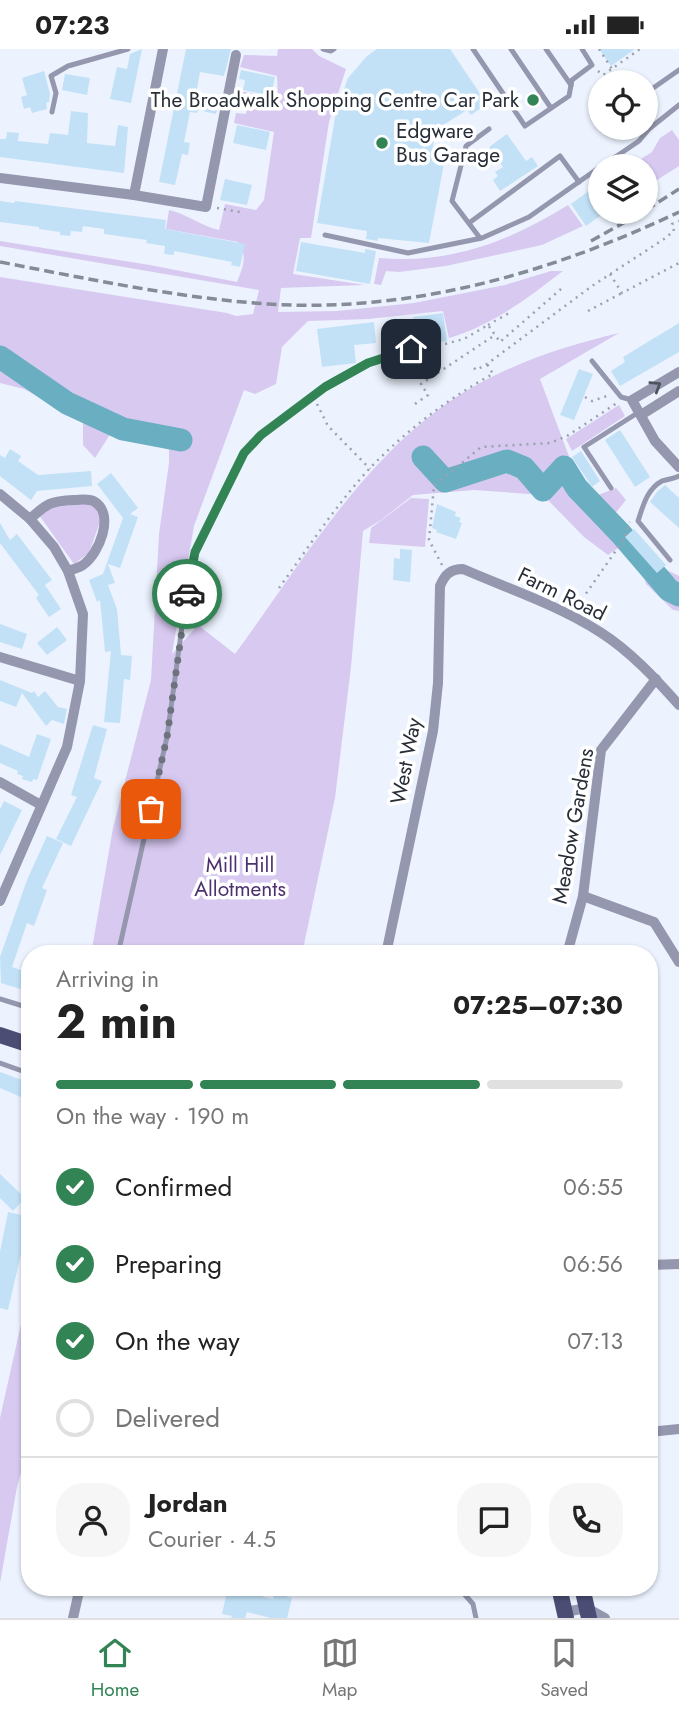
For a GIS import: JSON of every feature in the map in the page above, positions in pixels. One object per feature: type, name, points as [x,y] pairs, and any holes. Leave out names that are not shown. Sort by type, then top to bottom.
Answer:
[{"type":"main road","points":[[0,1035],[21,1042]]},
{"type":"main road","points":[[561,1596],[565,1615]]},
{"type":"street","points":[[134,195],[163,49]]},
{"type":"street","points":[[0,178],[206,207],[237,52]]},
{"type":"street","points":[[679,372],[632,400],[655,440],[679,467]]},
{"type":"street","points":[[640,413],[679,390]]},
{"type":"street","points":[[0,494],[30,519],[54,547],[68,571],[83,614],[80,681],[67,747],[0,901]]},
{"type":"street","points":[[30,519],[47,504],[57,501],[92,501],[101,508],[105,522],[97,548],[83,565],[68,571]]},
{"type":"street","name":"Farm Road","points":[[446,574],[454,569],[463,569],[571,616],[602,634],[656,679],[679,705]]},
{"type":"street","name":"West Way","points":[[388,945],[433,731],[438,683],[440,586],[446,574]]},
{"type":"street","points":[[0,657],[80,681]]},
{"type":"street","name":"Meadow Gardens","points":[[570,945],[583,896],[601,750],[656,679]]},
{"type":"street","points":[[0,782],[41,805]]},
{"type":"street","points":[[583,896],[654,922],[679,962]]},
{"type":"street","points":[[658,1265],[679,1264]]},
{"type":"street","points":[[658,1431],[679,1429]]},
{"type":"street","points":[[73,1618],[78,1596]]},
{"type":"street","points":[[565,1615],[588,1613],[605,1618]]},
{"type":"lane","points":[[52,111],[56,93],[51,76],[68,66],[128,49]]},
{"type":"lane","points":[[323,49],[334,49]]},
{"type":"lane","points":[[473,49],[525,127],[569,96],[572,80],[592,65],[582,49]]},
{"type":"lane","points":[[511,49],[551,108]]},
{"type":"lane","points":[[546,49],[571,85]]},
{"type":"lane","points":[[658,85],[679,70]]},
{"type":"lane","points":[[658,121],[679,105]]},
{"type":"lane","points":[[480,238],[452,201],[466,146],[489,129]]},
{"type":"lane","points":[[620,154],[640,140]]},
{"type":"lane","points":[[468,223],[560,156],[579,182]]},
{"type":"lane","points":[[325,235],[408,253],[480,238],[529,217],[588,176]]},
{"type":"lane","points":[[120,945],[167,737],[186,597],[195,552],[244,453],[261,435],[312,396],[368,363],[411,349]]},
{"type":"lane","points":[[592,361],[621,397],[632,400]]},
{"type":"lane","points":[[611,488],[584,447],[640,413]]},
{"type":"lane","points":[[670,560],[638,521],[646,498],[655,487],[663,481],[679,476]]},
{"type":"lane","points":[[0,999],[21,1005]]},
{"type":"lane","points":[[0,1063],[21,1070]]},
{"type":"lane","points":[[466,1596],[473,1604],[476,1618]]},
{"type":"path","points":[[599,49],[612,69]]},
{"type":"path","points":[[592,65],[603,75],[640,49]]},
{"type":"path","points":[[206,207],[240,212]]},
{"type":"path","points":[[474,368],[476,370],[487,364],[610,274],[674,232],[672,224],[679,221]]},
{"type":"path","points":[[588,311],[679,263]]},
{"type":"path","points":[[610,274],[622,293]]},
{"type":"path","points":[[488,325],[500,342],[561,289]]},
{"type":"path","points":[[411,349],[417,351],[456,342],[509,313]]},
{"type":"path","points":[[415,404],[428,395],[421,384],[495,335]]},
{"type":"path","points":[[279,588],[335,511],[370,469],[441,406],[493,374],[487,364]]},
{"type":"path","points":[[584,397],[592,401],[607,395],[621,397]]},
{"type":"path","points":[[312,396],[328,426],[370,469]]},
{"type":"path","points":[[446,574],[429,540],[433,486],[481,447],[550,443],[567,436],[618,403],[632,400]]},
{"type":"path","points":[[571,616],[624,539],[632,517]]},
{"type":"green space","name":"Mill Hill Allotments","points":[[278,49],[312,49],[319,56],[346,69],[329,122],[311,238],[300,238],[293,274],[365,285],[281,288],[278,312],[337,311],[414,303],[505,285],[551,271],[563,271],[495,318],[449,338],[443,311],[368,319],[308,321],[282,347],[276,384],[255,394],[244,390],[194,526],[172,654],[198,625],[235,654],[304,556],[354,492],[380,462],[439,409],[480,383],[525,362],[619,333],[540,379],[579,483],[598,495],[616,488],[626,500],[613,516],[624,544],[608,555],[584,537],[543,495],[474,490],[413,495],[363,531],[351,667],[335,798],[304,945],[93,945],[113,828],[151,680],[159,534],[169,447],[114,428],[95,458],[83,445],[83,421],[24,389],[0,383],[0,277],[236,316],[253,314],[259,290],[0,246],[0,241],[237,282],[244,257],[238,242],[166,229],[169,210],[219,230],[225,204],[256,210],[264,200],[274,132],[234,123],[236,113],[246,114],[248,103],[238,100],[240,91],[278,98],[277,76],[240,67],[244,55],[277,56]]},
{"type":"green space","points":[[672,130],[679,140],[679,166],[658,179],[658,154],[649,154],[660,138]]},
{"type":"green space","points":[[568,205],[583,226],[542,245],[446,266],[386,271],[381,285],[374,284],[379,258],[430,257],[478,248],[523,230]]},
{"type":"green space","points":[[619,405],[625,416],[572,451],[566,439]]},
{"type":"green space","points":[[411,498],[429,499],[425,547],[369,543],[371,528]]},
{"type":"green space","points":[[86,503],[95,507],[101,519],[89,553],[74,564],[39,515],[47,508]]},
{"type":"green space","points":[[641,564],[661,567],[679,576],[679,611],[673,610],[646,584]]},
{"type":"green space","points":[[21,1324],[21,1473],[0,1583],[0,1418]]},
{"type":"building","points":[[142,49],[131,103],[110,99],[117,67],[127,69],[130,54]]},
{"type":"building","points":[[186,49],[231,49],[224,76],[200,72],[195,99],[218,104],[216,114],[198,110],[197,113],[190,112],[184,142],[190,143],[188,155],[182,154],[175,185],[159,182]]},
{"type":"building","name":"Edgware Bus Garage","points":[[377,49],[450,49],[483,98],[480,100],[484,106],[471,115],[467,110],[440,127],[435,134],[432,152],[446,153],[429,243],[366,239],[367,231],[317,223],[336,112],[348,78],[367,56]]},
{"type":"building","points":[[599,49],[635,49],[611,66]]},
{"type":"building","points":[[241,70],[275,77],[271,96],[243,90],[245,80],[239,79]]},
{"type":"building","points":[[44,71],[50,94],[49,102],[46,103],[47,109],[32,113],[30,107],[24,109],[21,97],[27,95],[22,78]]},
{"type":"building","points":[[65,74],[90,78],[87,95],[62,90]]},
{"type":"building","points":[[71,111],[88,113],[87,143],[115,146],[118,125],[128,127],[124,173],[0,157],[0,139],[6,139],[7,132],[19,133],[18,141],[48,144],[50,133],[68,135]]},
{"type":"building","points":[[237,125],[270,132],[266,150],[233,143]]},
{"type":"building","points":[[507,134],[526,161],[532,157],[538,166],[500,191],[493,180],[498,176],[495,172],[503,167],[489,147]]},
{"type":"building","points":[[225,179],[252,185],[247,205],[220,200]]},
{"type":"building","points":[[588,192],[589,224],[586,226],[571,204]]},
{"type":"building","points":[[0,201],[166,220],[165,229],[245,244],[240,267],[231,265],[232,262],[174,251],[174,255],[164,254],[165,246],[146,243],[147,240],[104,234],[104,229],[83,226],[82,232],[71,231],[70,236],[39,227],[0,222]]},
{"type":"building","points":[[301,242],[365,253],[365,249],[376,251],[370,284],[296,271]]},
{"type":"building","points":[[443,313],[447,341],[417,345],[413,317]]},
{"type":"building","points":[[374,322],[376,343],[354,345],[356,363],[322,367],[317,329]]},
{"type":"building","points":[[679,323],[679,352],[620,386],[611,371],[625,362],[623,357]]},
{"type":"building","points":[[579,369],[593,374],[574,420],[560,415]]},
{"type":"building","points":[[620,430],[650,477],[635,487],[605,440]]},
{"type":"building","points":[[10,449],[21,456],[18,461],[38,475],[91,471],[92,486],[37,491],[31,500],[0,476],[0,455],[5,458]]},
{"type":"building","points":[[581,451],[600,481],[592,487],[572,457]]},
{"type":"building","points":[[111,473],[138,508],[130,514],[138,517],[120,568],[108,564],[115,583],[108,585],[117,609],[121,655],[132,656],[130,680],[124,679],[120,723],[104,722],[111,651],[105,652],[100,600],[97,602],[89,580],[103,574],[123,518],[97,484]]},
{"type":"building","points":[[665,485],[679,498],[679,528],[650,502]]},
{"type":"building","points":[[437,504],[456,512],[455,516],[461,518],[459,522],[462,523],[456,539],[432,528]]},
{"type":"building","points":[[0,523],[10,540],[17,534],[52,580],[45,585],[61,609],[49,617],[36,598],[39,595],[0,543]]},
{"type":"building","points":[[634,529],[666,565],[657,573],[625,537]]},
{"type":"building","points":[[400,549],[412,550],[410,582],[393,580],[394,558],[400,559]]},
{"type":"building","points":[[0,624],[27,634],[22,649],[0,642]]},
{"type":"building","points":[[57,627],[67,640],[47,655],[37,643]]},
{"type":"building","points":[[0,680],[32,693],[34,691],[38,697],[45,691],[58,707],[67,709],[64,724],[52,720],[46,726],[22,693],[16,707],[0,701]]},
{"type":"building","points":[[93,725],[107,729],[94,778],[102,781],[71,846],[56,839],[77,797],[71,795]]},
{"type":"building","points":[[37,734],[51,739],[37,780],[33,779],[32,782],[22,779],[23,776],[17,774],[18,771],[0,763],[0,744],[29,757]]},
{"type":"building","points":[[4,801],[22,810],[0,855],[0,809]]},
{"type":"building","points":[[47,836],[63,843],[42,888],[47,890],[34,926],[27,923],[12,967],[21,970],[21,989],[1,983],[0,957],[27,880]]},
{"type":"building","points":[[0,1072],[21,1080],[21,1097],[0,1088]]},
{"type":"building","points":[[0,1174],[21,1194],[21,1202],[13,1211],[0,1198]]},
{"type":"building","points":[[8,1212],[21,1215],[21,1254],[8,1310],[0,1308],[0,1252]]},
{"type":"building","points":[[226,1596],[292,1598],[287,1618],[271,1618],[247,1612],[245,1618],[231,1618],[232,1616],[222,1614]]},
{"type":"waterway","points":[[0,357],[67,403],[123,429],[181,440]]},
{"type":"waterway","points":[[423,457],[445,481],[507,461],[524,468],[543,490],[564,467],[577,488],[669,590],[679,595]]},
{"type":"railway","points":[[658,202],[679,189]]},
{"type":"railway","points":[[0,262],[134,287],[234,301],[322,305],[375,302],[427,295],[530,270],[630,234],[679,212]]},
{"type":"railway","points":[[591,241],[621,224]]},
{"type":"way so far","points":[[151,809],[167,737],[187,594]]},
{"type":"place","name":"The Broadwalk Shopping Centre Car Park","points":[[533,100]]},
{"type":"place","name":"Edgware Bus Garage","points":[[382,143]]},
{"type":"route","points":[[187,594],[195,552],[244,453],[261,435],[325,387],[368,363],[411,349]]}]
